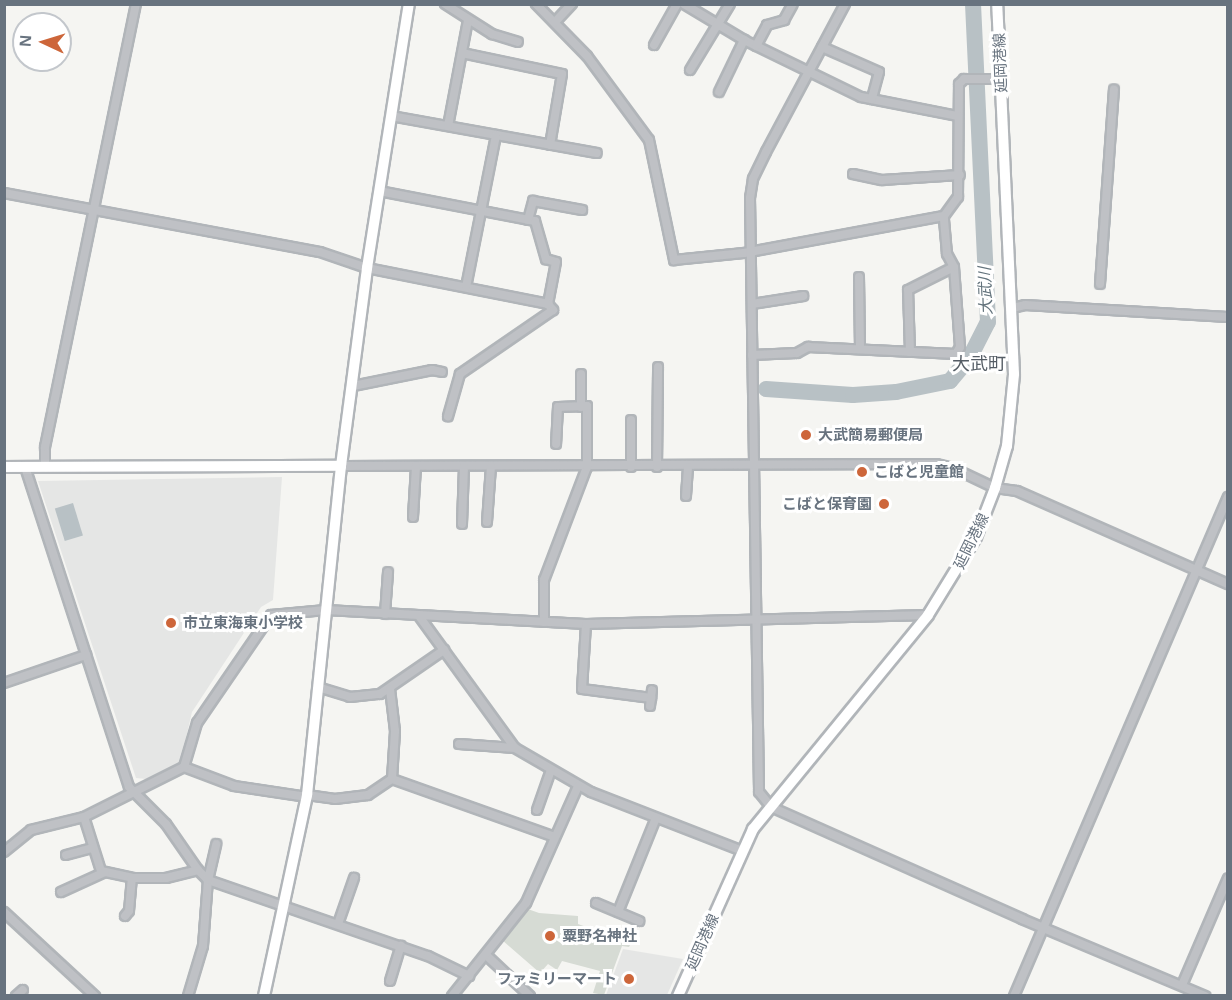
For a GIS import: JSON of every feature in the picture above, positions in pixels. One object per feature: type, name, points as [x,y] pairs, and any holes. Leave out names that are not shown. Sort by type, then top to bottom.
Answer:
[{"type":"street","points":[[45,467],[45,447],[136,4]]},
{"type":"street","points":[[264,996],[307,796],[321,688],[326,610],[341,466],[367,267],[409,4]]},
{"type":"street","points":[[445,4],[492,34],[518,42]]},
{"type":"street","points":[[536,4],[587,56],[649,140],[674,260],[751,251],[944,216]]},
{"type":"street","points":[[555,21],[572,4]]},
{"type":"street","points":[[654,45],[677,4]]},
{"type":"street","points":[[684,4],[744,40],[809,72],[872,99],[958,116]]},
{"type":"street","points":[[690,70],[730,4]]},
{"type":"street","points":[[756,46],[767,25],[784,20],[793,4]]},
{"type":"street","points":[[846,4],[753,179],[751,251],[756,467],[759,792],[771,807],[1043,928],[1205,996]]},
{"type":"street","name":"延岡港線","points":[[678,996],[742,851],[771,807],[928,615],[976,537],[995,488],[1012,404],[1012,308],[997,4]]},
{"type":"street","points":[[448,126],[468,20]]},
{"type":"street","points":[[719,92],[744,40]]},
{"type":"street","points":[[822,47],[879,72],[872,99]]},
{"type":"street","points":[[462,53],[562,74],[550,145]]},
{"type":"street","points":[[753,355],[797,353],[808,347],[956,354],[960,347],[954,267],[946,254],[944,216],[958,197],[960,175],[959,84],[964,79],[1000,80]]},
{"type":"street","points":[[1100,284],[1114,90]]},
{"type":"street","points":[[391,116],[597,153]]},
{"type":"street","points":[[466,287],[496,135]]},
{"type":"street","points":[[853,174],[882,180],[960,175]]},
{"type":"street","points":[[379,191],[481,213],[535,220],[546,259],[556,262],[548,304]]},
{"type":"street","points":[[4,193],[320,252],[367,267],[548,304],[553,310],[460,374],[448,417]]},
{"type":"street","points":[[528,219],[532,201],[582,210]]},
{"type":"street","points":[[910,352],[908,290],[954,267]]},
{"type":"street","points":[[859,277],[860,349]]},
{"type":"street","points":[[752,304],[803,296]]},
{"type":"street","points":[[1012,308],[1024,305],[1227,317]]},
{"type":"street","points":[[657,467],[658,367]]},
{"type":"street","points":[[353,386],[432,370],[442,372]]},
{"type":"street","points":[[581,374],[581,407]]},
{"type":"street","points":[[544,622],[544,580],[587,467],[587,406],[558,407],[556,444]]},
{"type":"street","points":[[631,420],[631,467]]},
{"type":"street","points":[[4,467],[756,467],[936,464],[953,468],[995,488],[1017,491],[1195,572],[1227,584]]},
{"type":"street","points":[[413,517],[416,466]]},
{"type":"street","points":[[462,524],[464,466]]},
{"type":"street","points":[[487,522],[491,466]]},
{"type":"street","points":[[25,467],[133,791],[166,824],[198,870],[208,880],[401,946],[469,976]]},
{"type":"street","points":[[686,496],[688,467]]},
{"type":"street","points":[[1014,996],[1227,498]]},
{"type":"street","points":[[386,614],[388,572]]},
{"type":"street","points":[[183,767],[197,723],[271,615],[326,610],[586,624],[928,615]]},
{"type":"street","points":[[419,616],[515,748],[578,786],[742,851]]},
{"type":"street","points":[[586,624],[582,688],[651,698]]},
{"type":"street","points":[[321,688],[361,698],[390,689],[444,650]]},
{"type":"street","points":[[4,683],[86,655]]},
{"type":"street","points":[[4,852],[30,830],[84,817],[183,767],[234,786],[307,796],[335,799],[363,796],[381,789],[392,779],[395,731],[390,689]]},
{"type":"street","points":[[459,744],[515,748]]},
{"type":"street","points":[[537,810],[551,770]]},
{"type":"street","points":[[392,779],[555,837]]},
{"type":"street","points":[[453,996],[526,903],[578,786]]},
{"type":"street","points":[[84,817],[101,871],[132,878],[175,877],[198,870]]},
{"type":"street","points":[[618,912],[656,818]]},
{"type":"street","points":[[188,996],[203,946],[208,880],[216,844]]},
{"type":"street","points":[[66,855],[93,848]]},
{"type":"street","points":[[61,892],[105,872]]},
{"type":"street","points":[[125,916],[129,911],[132,878]]},
{"type":"street","points":[[338,924],[354,878]]},
{"type":"street","points":[[1182,985],[1227,878]]},
{"type":"street","points":[[596,903],[639,921]]},
{"type":"street","points":[[4,912],[95,996]]},
{"type":"street","points":[[390,981],[401,946]]},
{"type":"street","points":[[486,955],[530,996]]},
{"type":"shaded area","points":[[282,477],[273,600],[261,607],[192,712],[180,764],[146,779],[136,778],[38,481]]},
{"type":"shaded area","points":[[73,503],[83,536],[65,541],[55,509]]},
{"type":"shaded area","points":[[525,908],[539,913],[578,916],[578,924],[631,943],[629,947],[622,946],[604,995],[593,993],[600,971],[562,961],[557,970],[548,964],[540,973],[502,940]]},
{"type":"shaded area","points":[[623,949],[683,959],[667,995],[606,995]]},
{"type":"waterway","name":"大武川","points":[[766,389],[853,395],[896,392],[950,381],[970,357],[988,322],[973,4]]},
{"type":"place","name":"大武簡易郵便局","points":[[806,435]]},
{"type":"place","name":"こばと児童館","points":[[862,472]]},
{"type":"place","name":"こばと保育園","points":[[884,504]]},
{"type":"place","name":"市立東海東小学校","points":[[171,623]]},
{"type":"place","name":"粟野名神社","points":[[550,936]]},
{"type":"place","name":"ファミリーマート","points":[[629,979]]},
{"type":"district","name":"大武町","points":[[979,364]]}]
